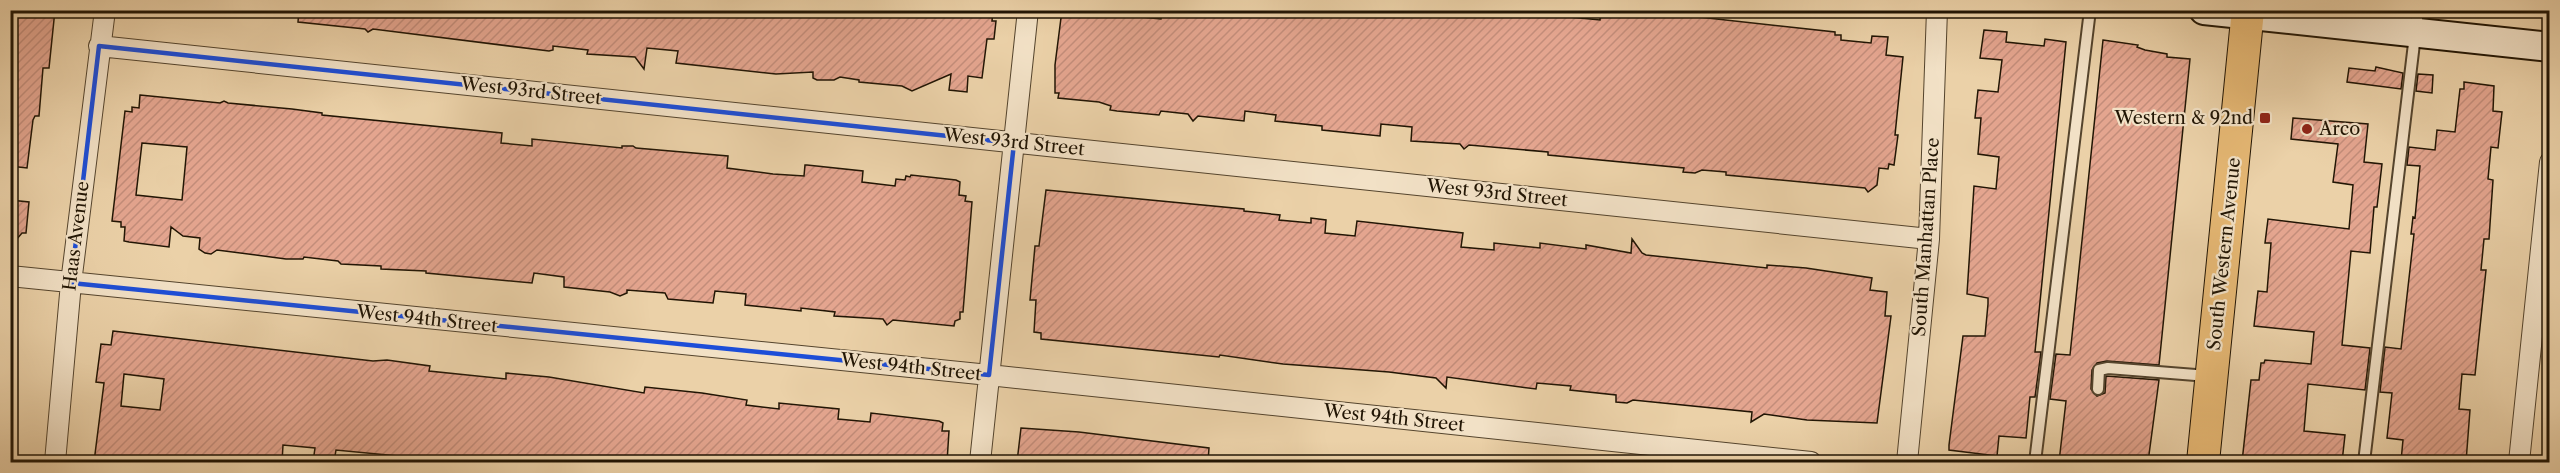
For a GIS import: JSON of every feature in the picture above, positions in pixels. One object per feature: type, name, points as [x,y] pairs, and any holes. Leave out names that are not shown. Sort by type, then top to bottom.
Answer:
[{"type":"main road","name":"South Western Avenue","points":[[2203,462],[2248,13]]},
{"type":"street","name":"Haas Avenue","points":[[55,462],[71,283],[105,10]]},
{"type":"street","points":[[980,462],[1028,10]]},
{"type":"street","name":"South Manhattan Place","points":[[1907,462],[1929,239],[1937,10]]},
{"type":"street","points":[[2204,10],[2416,21],[2550,47]]},
{"type":"street","name":"West 93rd Street","points":[[99,46],[1929,239]]},
{"type":"street","points":[[2519,462],[2550,162]]},
{"type":"street","name":"West 94th Street","points":[[10,276],[989,375],[1811,462]]},
{"type":"lane","points":[[2035,462],[2090,10]]},
{"type":"lane","points":[[2364,462],[2416,21]]},
{"type":"lane","points":[[2098,389],[2099,370],[2108,368],[2211,376]]},
{"type":"highlighted area","points":[[99,46],[1014,143],[989,375],[71,283]]},
{"type":"building","points":[[16,10],[55,10],[49,68],[43,68],[39,116],[35,116],[33,120],[27,168],[10,166],[10,14],[16,15]]},
{"type":"building","points":[[299,10],[591,12],[592,10],[993,10],[992,21],[996,21],[994,39],[987,39],[982,78],[968,76],[967,92],[949,90],[951,74],[912,91],[902,86],[859,82],[859,80],[840,77],[834,80],[817,80],[813,78],[813,72],[776,74],[676,63],[678,51],[647,48],[644,69],[635,57],[587,54],[588,50],[553,46],[553,50],[549,51],[373,29],[368,32],[365,29],[298,22]]},
{"type":"building","points":[[1062,10],[1119,10],[1119,15],[1161,19],[1162,10],[1570,10],[1570,17],[1600,20],[1601,10],[1635,10],[1835,32],[1835,35],[1841,35],[1841,40],[1871,43],[1872,36],[1888,37],[1886,55],[1903,57],[1894,165],[1889,164],[1888,169],[1879,168],[1877,185],[1868,192],[1865,188],[1726,175],[1726,172],[1702,170],[1695,173],[1683,172],[1684,168],[1548,155],[1548,152],[1469,145],[1464,149],[1460,144],[1411,141],[1412,127],[1381,124],[1380,136],[1322,130],[1322,126],[1275,121],[1276,115],[1245,111],[1244,121],[1198,116],[1193,121],[1188,114],[1161,111],[1159,115],[1110,110],[1111,106],[1099,102],[1058,98],[1059,93],[1055,93],[1055,65]]},
{"type":"building","points":[[1984,30],[2007,32],[2006,42],[2044,46],[2045,39],[2066,42],[2035,352],[2041,352],[2035,397],[2030,397],[2026,438],[1999,436],[1997,456],[1949,450],[1963,336],[1985,336],[1988,304],[1988,298],[1967,294],[1974,186],[1996,189],[1999,157],[1978,154],[1981,118],[1975,118],[1978,90],[1998,92],[2002,60],[1980,58]]},
{"type":"building","points":[[2103,40],[2138,45],[2137,47],[2145,50],[2167,54],[2167,57],[2190,59],[2159,365],[2107,361],[2097,363],[2092,370],[2091,389],[2097,396],[2105,393],[2106,376],[2159,380],[2148,462],[2059,462],[2066,401],[2050,399],[2056,354],[2070,355]]},
{"type":"building","points":[[2376,67],[2403,73],[2401,89],[2347,82],[2349,68],[2375,71]]},
{"type":"building","points":[[2418,74],[2433,75],[2432,93],[2416,91]]},
{"type":"building","points":[[2464,82],[2494,86],[2493,111],[2502,112],[2498,148],[2491,147],[2488,179],[2493,180],[2489,239],[2484,239],[2481,270],[2486,270],[2475,375],[2462,374],[2459,409],[2470,410],[2466,462],[2401,461],[2403,440],[2387,438],[2392,393],[2380,392],[2385,347],[2401,349],[2414,234],[2411,234],[2413,217],[2415,218],[2420,166],[2407,165],[2409,147],[2435,150],[2437,130],[2455,132],[2460,89],[2464,89]]},
{"type":"building","points":[[140,95],[220,103],[224,101],[322,113],[322,115],[502,133],[501,143],[532,146],[532,139],[728,156],[727,168],[773,174],[804,176],[805,165],[807,165],[863,171],[862,182],[895,186],[896,179],[905,180],[906,176],[911,175],[956,180],[960,182],[959,195],[966,196],[965,201],[972,202],[963,312],[960,312],[960,319],[955,321],[954,326],[893,320],[887,325],[883,319],[834,316],[835,312],[745,305],[746,294],[715,291],[713,303],[668,299],[665,293],[627,290],[627,293],[620,296],[610,292],[564,287],[564,277],[534,273],[532,283],[426,273],[426,271],[381,269],[381,266],[341,264],[338,261],[304,257],[303,259],[286,259],[217,250],[211,254],[199,249],[200,238],[183,236],[171,227],[169,247],[124,241],[125,227],[121,227],[121,222],[112,221],[125,111],[132,112],[132,107],[139,108]],"holes":[[[142,143],[187,147],[182,200],[136,195]]]},
{"type":"building","points":[[2293,118],[2368,124],[2364,162],[2382,164],[2377,207],[2374,207],[2370,253],[2351,251],[2342,345],[2370,348],[2365,390],[2308,384],[2304,431],[2345,435],[2342,462],[2242,462],[2251,380],[2259,380],[2261,363],[2265,360],[2311,364],[2314,332],[2254,326],[2258,291],[2267,292],[2271,243],[2265,243],[2268,219],[2349,229],[2353,185],[2333,182],[2338,144],[2291,139]]},
{"type":"building","points":[[1046,190],[1244,209],[1244,211],[1280,215],[1279,220],[1311,223],[1311,218],[1326,220],[1325,233],[1355,236],[1357,221],[1463,233],[1461,247],[1494,250],[1494,243],[1540,248],[1540,243],[1586,249],[1586,245],[1631,253],[1632,239],[1646,255],[1767,268],[1767,265],[1806,268],[1872,278],[1870,290],[1887,292],[1885,316],[1891,316],[1877,423],[1807,420],[1764,414],[1751,422],[1752,412],[1633,400],[1627,403],[1616,402],[1616,395],[1570,390],[1571,386],[1537,383],[1536,389],[1447,377],[1446,388],[1436,378],[1389,372],[1283,364],[1220,355],[1219,357],[1041,339],[1041,333],[1034,332],[1036,300],[1030,300],[1035,246],[1039,246]]},
{"type":"building","points":[[10,200],[29,202],[26,233],[22,233],[10,247]]},
{"type":"building","points":[[113,331],[373,361],[387,360],[430,366],[429,371],[506,379],[506,373],[549,377],[644,393],[645,387],[702,393],[747,400],[746,405],[779,409],[779,403],[839,409],[838,419],[870,422],[871,413],[939,421],[943,423],[942,431],[949,431],[947,462],[429,462],[429,459],[336,450],[334,462],[313,462],[315,448],[283,445],[282,462],[94,462],[104,383],[96,382],[101,344],[111,345]],"holes":[[[124,374],[164,379],[160,410],[121,406]]]},
{"type":"building","points":[[1021,428],[1079,432],[1209,448],[1208,462],[1017,462]]},
{"type":"place","name":"Western & 92nd","points":[[2265,118]]},
{"type":"place","name":"Arco","points":[[2307,129]]}]
